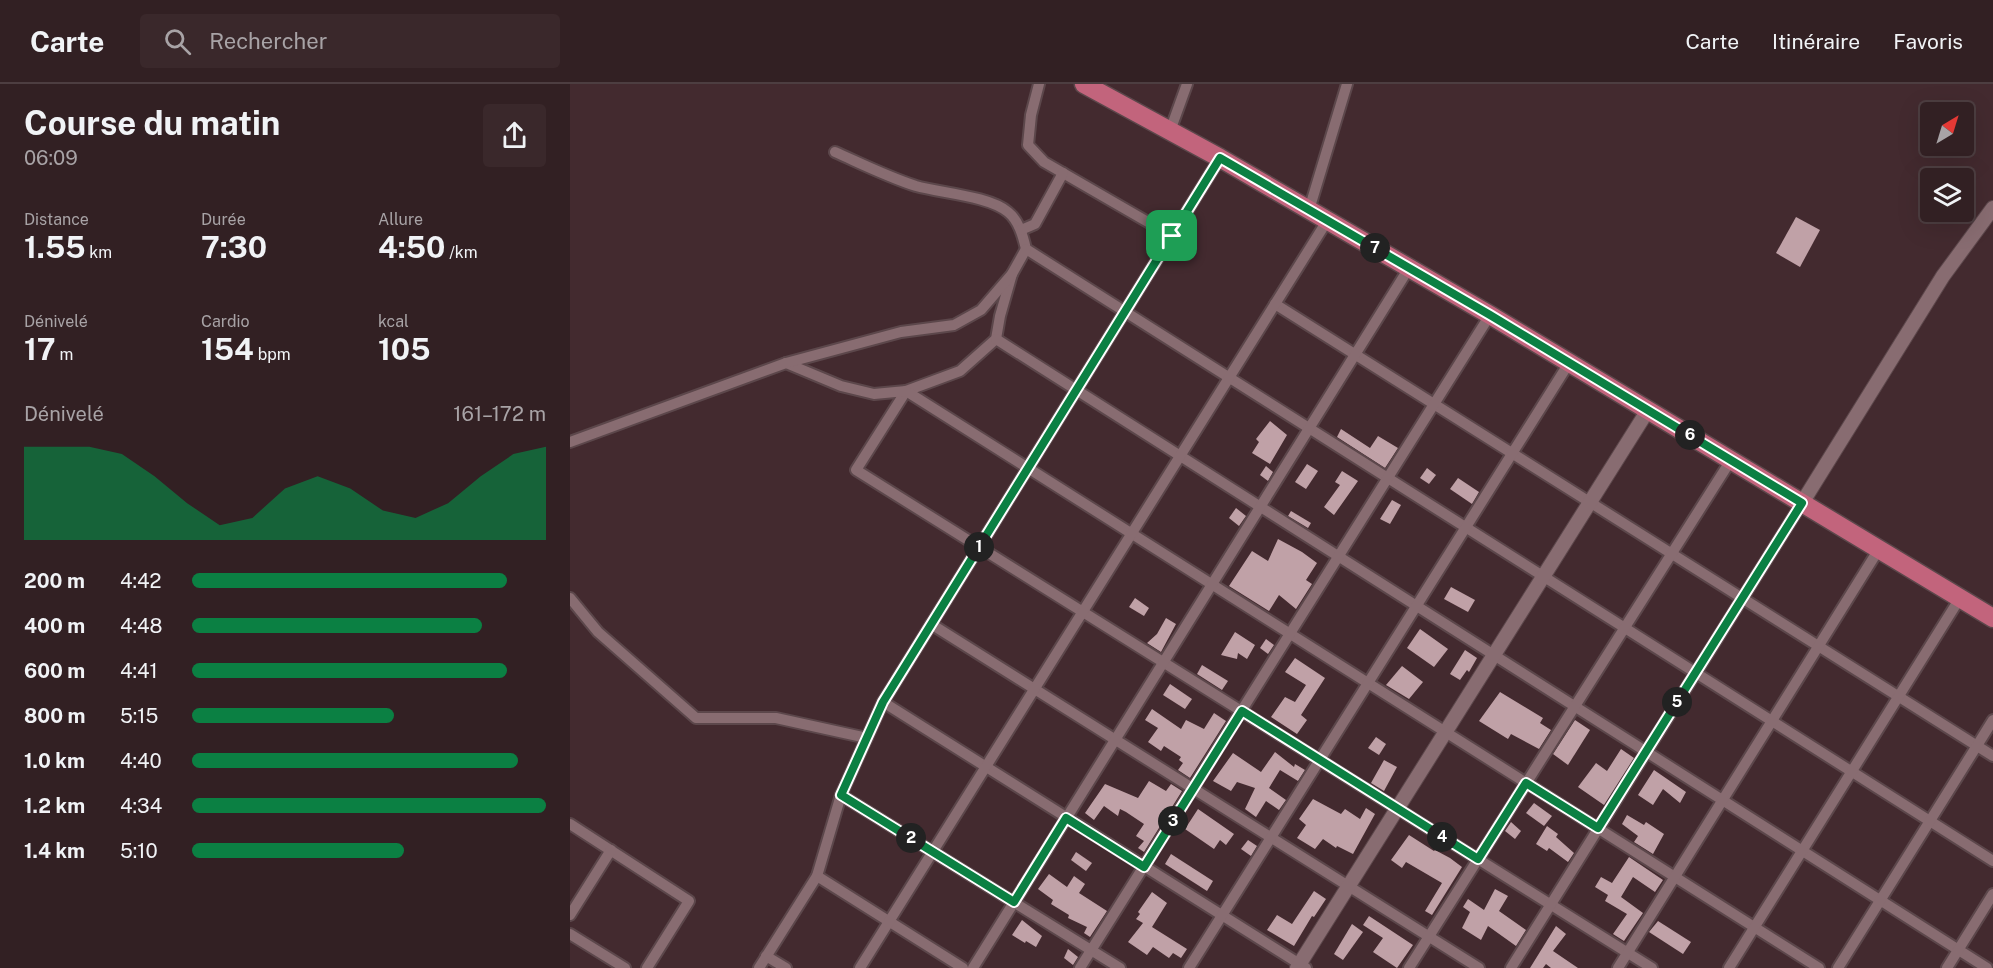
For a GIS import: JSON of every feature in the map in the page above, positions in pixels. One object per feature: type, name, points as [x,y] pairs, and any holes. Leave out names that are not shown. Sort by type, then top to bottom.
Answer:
[{"type":"main road","points":[[1084,84],[1220,158],[1490,315],[1993,618]]},
{"type":"street","points":[[1039,84],[1031,115],[1028,145],[1044,162],[1172,236]]},
{"type":"street","points":[[1170,131],[1187,84]]},
{"type":"street","points":[[1309,210],[1347,84]]},
{"type":"street","points":[[835,152],[916,186],[996,204],[1010,213],[1021,230],[1026,249],[1993,861]]},
{"type":"street","points":[[759,968],[816,876],[841,795],[883,702],[1220,158]]},
{"type":"street","points":[[1021,230],[1035,224],[1063,173]]},
{"type":"street","points":[[1511,968],[1943,276],[1993,208]]},
{"type":"street","points":[[860,968],[1327,221]]},
{"type":"street","points":[[570,442],[786,363],[901,332],[954,325],[981,310],[1012,274],[1026,249]]},
{"type":"street","points":[[973,968],[1409,268]]},
{"type":"street","points":[[786,363],[841,386],[874,394],[906,391],[960,371],[996,339],[1012,274]]},
{"type":"street","points":[[1275,304],[1993,756]]},
{"type":"street","points":[[1080,968],[1490,315]]},
{"type":"street","points":[[996,339],[1987,968]]},
{"type":"street","points":[[1189,968],[1569,363]]},
{"type":"street","points":[[906,391],[1819,968]]},
{"type":"street","points":[[906,391],[856,470],[1652,968]]},
{"type":"street","points":[[883,702],[1301,967],[1349,886],[1648,410]]},
{"type":"street","points":[[1409,968],[1731,460]]},
{"type":"street","points":[[1618,968],[1879,549]]},
{"type":"street","points":[[570,598],[598,632],[696,718],[776,718],[867,738]]},
{"type":"street","points":[[1729,968],[1960,598]]},
{"type":"street","points":[[931,624],[1479,968]]},
{"type":"street","points":[[1838,968],[1993,720]]},
{"type":"street","points":[[841,795],[1120,968]]},
{"type":"street","points":[[570,824],[689,901],[647,968]]},
{"type":"street","points":[[570,915],[611,850]]},
{"type":"street","points":[[816,876],[963,968]]},
{"type":"street","points":[[1947,968],[1993,894]]},
{"type":"street","points":[[570,934],[625,968]]},
{"type":"street","points":[[766,956],[786,968]]},
{"type":"building","points":[[1796,217],[1820,230],[1800,267],[1776,253]]},
{"type":"building","points":[[1270,421],[1287,435],[1270,464],[1252,453],[1259,442],[1256,439]]},
{"type":"building","points":[[1341,429],[1370,448],[1378,436],[1398,448],[1385,468],[1337,437]]},
{"type":"building","points":[[1307,464],[1318,471],[1306,489],[1295,482]]},
{"type":"building","points":[[1266,466],[1273,472],[1268,481],[1260,475]]},
{"type":"building","points":[[1427,468],[1436,475],[1429,484],[1420,478]]},
{"type":"building","points":[[1342,471],[1358,481],[1334,515],[1324,507],[1340,485],[1335,482]]},
{"type":"building","points":[[1458,478],[1479,492],[1472,504],[1450,489]]},
{"type":"building","points":[[1392,500],[1401,505],[1390,524],[1380,519]]},
{"type":"building","points":[[1236,508],[1246,516],[1239,526],[1229,518]]},
{"type":"building","points":[[1291,511],[1311,523],[1308,528],[1288,516]]},
{"type":"building","points":[[1278,539],[1317,563],[1306,580],[1312,584],[1296,609],[1279,595],[1269,611],[1229,586],[1252,551],[1268,561]]},
{"type":"building","points":[[1451,587],[1475,600],[1468,612],[1444,599]]},
{"type":"building","points":[[1135,598],[1149,608],[1144,616],[1129,607]]},
{"type":"building","points":[[1166,618],[1176,624],[1161,652],[1147,643],[1157,634]]},
{"type":"building","points":[[1420,629],[1448,649],[1434,667],[1407,648]]},
{"type":"building","points":[[1235,632],[1255,645],[1247,659],[1238,653],[1237,659],[1221,655]]},
{"type":"building","points":[[1266,639],[1274,645],[1268,654],[1260,648]]},
{"type":"building","points":[[1465,650],[1477,658],[1469,672],[1467,670],[1460,680],[1450,674]]},
{"type":"building","points":[[1295,658],[1325,678],[1301,715],[1307,720],[1297,734],[1271,717],[1285,697],[1295,702],[1306,685],[1285,672]]},
{"type":"building","points":[[1202,665],[1228,681],[1222,690],[1197,674]]},
{"type":"building","points":[[1402,666],[1423,682],[1409,699],[1386,685]]},
{"type":"building","points":[[1170,684],[1192,699],[1185,709],[1163,695]]},
{"type":"building","points":[[1500,692],[1543,718],[1540,723],[1551,730],[1539,749],[1511,734],[1508,739],[1479,721]]},
{"type":"building","points":[[1152,709],[1181,729],[1186,720],[1204,729],[1214,713],[1226,721],[1190,778],[1178,770],[1183,763],[1179,760],[1181,757],[1164,746],[1161,751],[1148,742],[1158,728],[1145,720]]},
{"type":"building","points":[[1575,720],[1590,730],[1568,765],[1553,754]]},
{"type":"building","points":[[1376,737],[1386,744],[1379,755],[1368,748]]},
{"type":"building","points":[[1621,749],[1634,758],[1604,805],[1578,787],[1596,763],[1607,771]]},
{"type":"building","points":[[1275,752],[1294,767],[1295,764],[1305,770],[1298,781],[1280,770],[1269,788],[1286,800],[1279,810],[1266,801],[1256,817],[1245,809],[1255,788],[1237,782],[1231,791],[1213,781],[1233,753],[1261,772]]},
{"type":"building","points":[[1384,760],[1397,767],[1384,791],[1371,783]]},
{"type":"building","points":[[1654,770],[1686,792],[1680,803],[1663,789],[1653,805],[1638,795]]},
{"type":"building","points":[[1149,781],[1166,791],[1171,784],[1182,791],[1144,852],[1138,848],[1144,841],[1136,836],[1144,824],[1126,812],[1120,809],[1118,816],[1104,806],[1094,820],[1085,813],[1105,784],[1138,798]]},
{"type":"building","points":[[1313,799],[1341,814],[1345,809],[1360,819],[1366,808],[1375,814],[1353,854],[1337,846],[1336,848],[1323,839],[1315,849],[1297,838],[1306,825],[1299,819]]},
{"type":"building","points":[[1534,803],[1552,816],[1544,826],[1526,813]]},
{"type":"building","points":[[1198,809],[1234,834],[1226,845],[1220,840],[1214,849],[1185,829]]},
{"type":"building","points":[[1627,815],[1644,825],[1646,822],[1664,834],[1653,854],[1634,842],[1638,836],[1622,824]]},
{"type":"building","points":[[1511,822],[1521,831],[1515,839],[1505,831]]},
{"type":"building","points":[[1547,826],[1558,834],[1556,837],[1574,853],[1568,862],[1549,848],[1547,851],[1536,844]]},
{"type":"building","points":[[1409,835],[1462,867],[1432,915],[1425,911],[1442,883],[1406,862],[1402,868],[1391,860]]},
{"type":"building","points":[[1248,840],[1257,846],[1251,856],[1241,849]]},
{"type":"building","points":[[1076,852],[1092,863],[1086,871],[1071,860]]},
{"type":"building","points":[[1171,854],[1213,881],[1207,891],[1165,864]]},
{"type":"building","points":[[1629,857],[1663,880],[1655,892],[1633,877],[1621,897],[1643,913],[1624,941],[1613,934],[1627,914],[1605,901],[1608,895],[1595,887],[1601,877],[1612,883]]},
{"type":"building","points":[[1049,874],[1067,887],[1074,876],[1085,884],[1079,893],[1107,911],[1090,937],[1084,933],[1087,927],[1068,918],[1069,915],[1051,904],[1053,900],[1038,889]]},
{"type":"building","points":[[1495,889],[1508,896],[1499,911],[1526,930],[1516,946],[1488,926],[1481,940],[1462,928],[1470,912],[1463,907],[1468,899],[1484,910]]},
{"type":"building","points":[[1314,891],[1326,899],[1314,917],[1312,916],[1294,946],[1267,930],[1277,915],[1292,924]]},
{"type":"building","points":[[1152,892],[1167,903],[1152,927],[1187,949],[1181,958],[1173,953],[1169,958],[1153,947],[1147,955],[1128,942],[1143,923],[1136,919],[1140,914],[1138,912]]},
{"type":"building","points":[[1369,916],[1413,945],[1397,968],[1373,952],[1383,938],[1363,925]]},
{"type":"building","points":[[1022,920],[1042,936],[1036,947],[1012,935]]},
{"type":"building","points":[[1658,921],[1691,942],[1683,954],[1649,932]]},
{"type":"building","points":[[1352,924],[1363,932],[1343,960],[1334,954]]},
{"type":"building","points":[[1556,926],[1566,934],[1553,951],[1578,968],[1551,968],[1546,964],[1543,968],[1530,968]]},
{"type":"building","points":[[1068,949],[1078,957],[1073,965],[1064,958]]},
{"type":"route","points":[[1220,158],[1490,315],[1802,503],[1598,828],[1526,783],[1478,859],[1242,711],[1144,867],[1066,818],[1014,902],[841,795],[883,702],[1172,236],[1220,158]]}]
